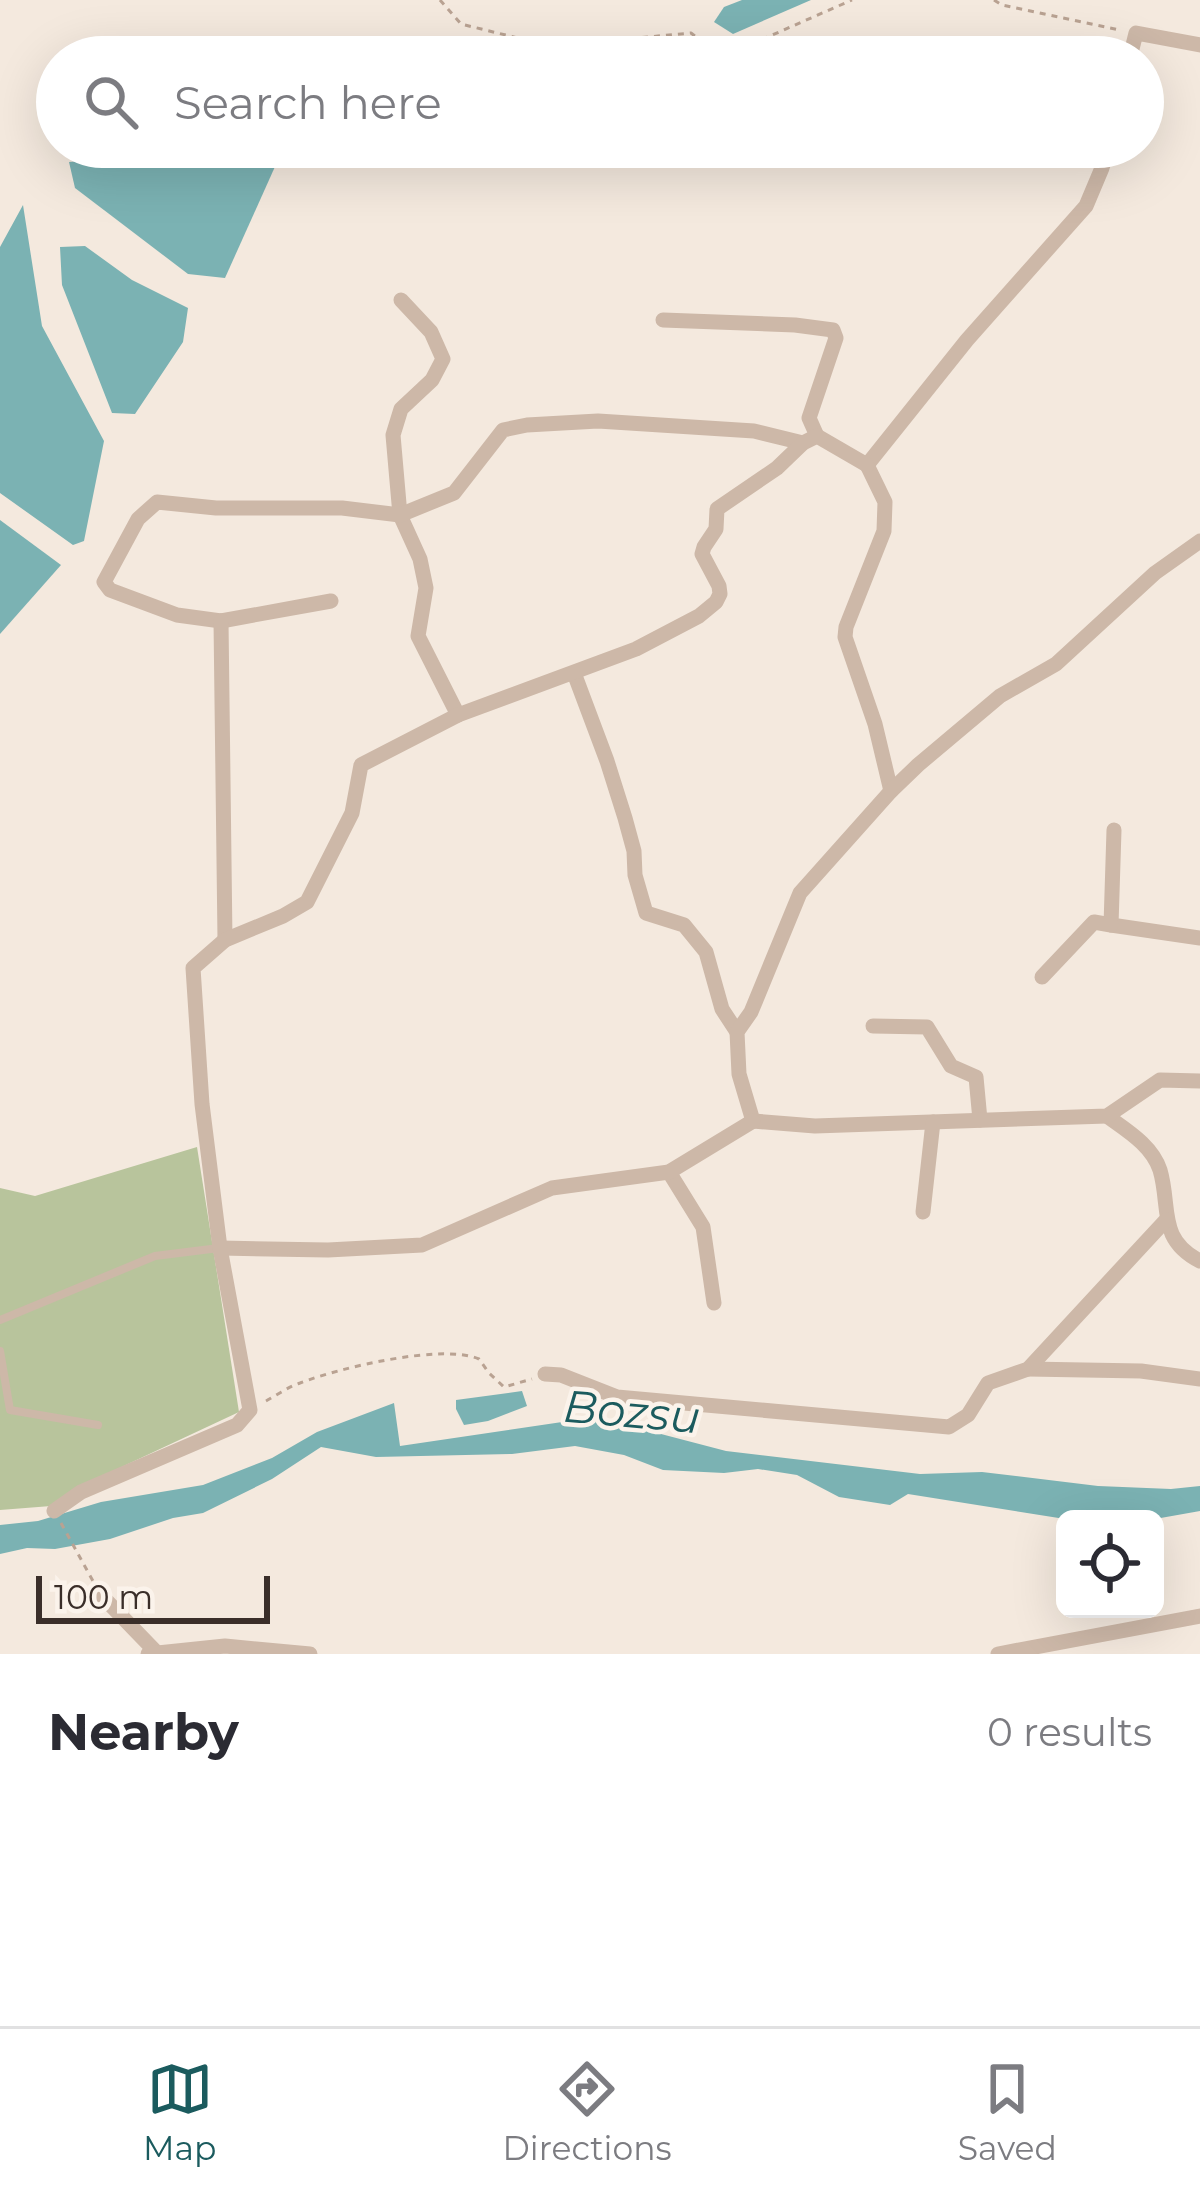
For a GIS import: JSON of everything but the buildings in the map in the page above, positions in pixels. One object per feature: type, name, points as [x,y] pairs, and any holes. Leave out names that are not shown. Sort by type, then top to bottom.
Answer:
[{"type":"street","points":[[1135,36],[1151,36]]},
{"type":"street","points":[[1164,39],[1200,46]]},
{"type":"street","points":[[867,465],[967,340],[1086,206],[1102,168]]},
{"type":"street","points":[[401,300],[430,332],[442,359],[432,380],[401,409],[393,436],[400,514],[420,559],[426,588],[418,636],[458,715]]},
{"type":"street","points":[[663,320],[833,330],[836,338],[809,418],[810,439]]},
{"type":"street","points":[[331,601],[221,621],[177,615],[110,590],[104,582],[138,519],[157,502],[400,514],[454,494],[503,430],[527,424],[598,421],[754,430],[810,439],[867,465],[885,502],[884,531],[845,637],[875,724],[891,791]]},
{"type":"street","points":[[55,1510],[81,1492],[237,1425],[250,1410],[220,1248],[202,1104],[194,968],[225,940],[307,902],[352,813],[362,765],[458,715],[636,649],[716,602],[719,586],[702,554],[716,529],[717,509],[810,439]]},
{"type":"street","points":[[737,1032],[752,1012],[800,893],[891,791],[1000,696],[1056,664],[1155,573],[1200,541]]},
{"type":"street","points":[[221,621],[225,940]]},
{"type":"street","points":[[574,673],[608,761],[646,913],[684,925],[706,952],[722,1010],[737,1032],[739,1074],[753,1121]]},
{"type":"street","points":[[1111,925],[1114,830]]},
{"type":"street","points":[[1042,977],[1094,922],[1200,938]]},
{"type":"street","points":[[873,1026],[927,1028],[951,1066],[976,1077],[980,1120]]},
{"type":"street","points":[[220,1248],[328,1250],[422,1245],[552,1188],[669,1172],[753,1121],[815,1126],[1107,1116],[1160,1080],[1200,1081]]},
{"type":"street","points":[[1107,1116],[1152,1155],[1176,1243],[1200,1261]]},
{"type":"street","points":[[923,1212],[933,1122]]},
{"type":"street","points":[[669,1172],[703,1227],[714,1303]]},
{"type":"street","points":[[1028,1369],[1166,1220]]},
{"type":"street","points":[[545,1374],[561,1375],[617,1396],[949,1427],[968,1415],[988,1383],[1028,1369],[1142,1371],[1200,1379]]},
{"type":"street","points":[[100,1594],[154,1653],[225,1646],[310,1654]]},
{"type":"street","points":[[998,1654],[1200,1616]]},
{"type":"lane","points":[[0,1320],[154,1256],[220,1248]]},
{"type":"lane","points":[[0,1351],[10,1410],[98,1425]]},
{"type":"path","points":[[440,0],[461,24],[510,36]]},
{"type":"path","points":[[770,36],[852,0]]},
{"type":"path","points":[[994,0],[1136,33]]},
{"type":"path","points":[[250,1410],[299,1383],[389,1359],[470,1354],[504,1387],[545,1374]]},
{"type":"path","points":[[55,1510],[100,1594]]},
{"type":"green space","points":[[197,1147],[239,1412],[81,1486],[51,1506],[0,1510],[0,1188],[35,1196]]},
{"type":"water","points":[[742,0],[811,0],[733,34],[714,22],[724,7]]},
{"type":"water","points":[[70,168],[274,168],[225,278],[188,274],[75,188]]},
{"type":"water","points":[[23,205],[42,326],[104,441],[84,541],[73,545],[0,493],[0,247]]},
{"type":"water","points":[[85,246],[132,280],[188,308],[183,342],[135,414],[112,413],[62,285],[60,247]]},
{"type":"water","points":[[0,520],[61,565],[0,634]]},
{"type":"water","points":[[522,1391],[527,1406],[488,1421],[464,1425],[456,1409],[456,1400]]},
{"type":"water","name":"Bozsu","points":[[394,1403],[400,1446],[596,1417],[726,1451],[920,1474],[982,1472],[1098,1486],[1200,1486],[1200,1511],[1164,1517],[1164,1510],[1056,1510],[1056,1518],[908,1494],[890,1505],[839,1497],[797,1475],[758,1469],[724,1473],[663,1470],[624,1455],[575,1446],[512,1454],[376,1457],[321,1447],[272,1479],[203,1513],[110,1539],[0,1554],[0,1525],[203,1485],[272,1458],[317,1432]]}]
